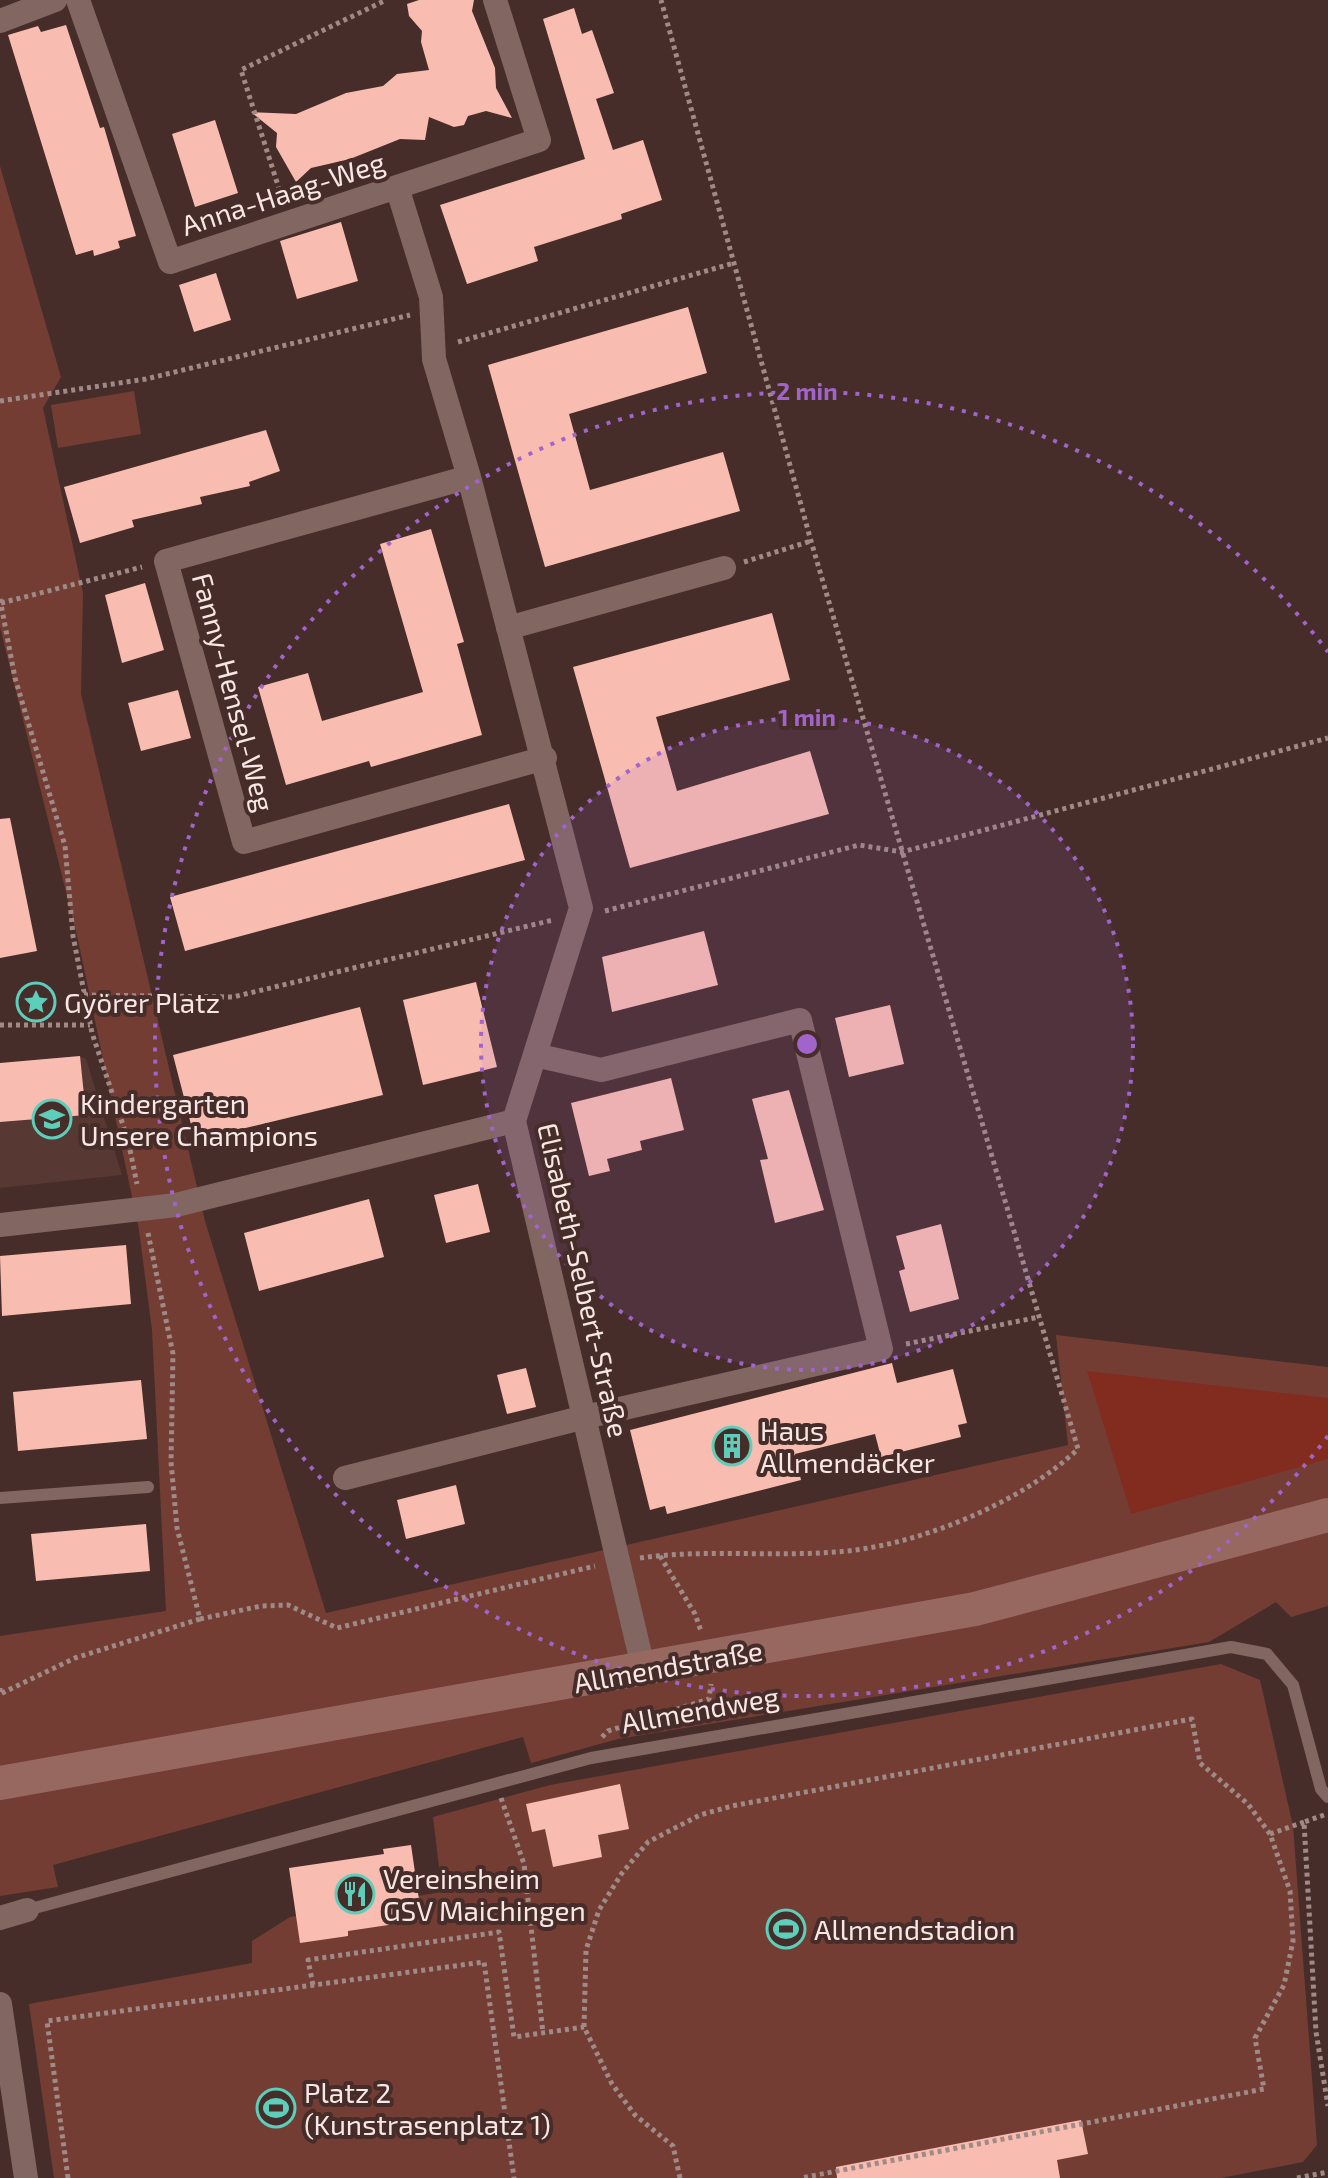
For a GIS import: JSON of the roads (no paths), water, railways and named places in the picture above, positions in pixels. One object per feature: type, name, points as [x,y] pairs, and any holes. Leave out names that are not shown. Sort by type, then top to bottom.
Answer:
[{"type":"main road","name":"Allmendstraße","points":[[0,1783],[644,1671],[975,1609],[1328,1515]]},
{"type":"street","points":[[0,21],[55,0]]},
{"type":"street","name":"Anna-Haag-Weg","points":[[78,0],[170,262],[539,140],[495,0]]},
{"type":"street","name":"Elisabeth-Selbert-Straße","points":[[397,187],[431,297],[433,349],[545,758],[578,916],[514,1121],[644,1671]]},
{"type":"street","name":"Fanny-Hensel-Weg","points":[[469,477],[166,561],[244,842],[545,758]]},
{"type":"street","points":[[508,628],[724,568]]},
{"type":"street","points":[[345,1478],[585,1417],[881,1349],[800,1020],[601,1070],[535,1055]]},
{"type":"street","points":[[0,1225],[176,1205],[514,1121]]},
{"type":"street","name":"Allmendweg","points":[[0,1918],[27,1910]]},
{"type":"street","points":[[0,2004],[26,2178]]},
{"type":"lane","points":[[0,1498],[148,1487]]},
{"type":"lane","name":"Allmendweg","points":[[27,1910],[591,1758],[1231,1647],[1267,1654],[1293,1685],[1321,1789],[1328,1797]]},
{"type":"place","name":"Györer Platz","points":[[36,1002]]},
{"type":"place","name":"Kindergarten Unsere Champions","points":[[52,1119]]},
{"type":"place","name":"Haus Allmendäcker","points":[[732,1446]]},
{"type":"place","name":"Vereinsheim GSV Maichingen","points":[[355,1894]]},
{"type":"place","name":"Allmendstadion","points":[[786,1929]]},
{"type":"place","name":"Platz 2 (Kunstrasenplatz 1)","points":[[276,2108]]}]
